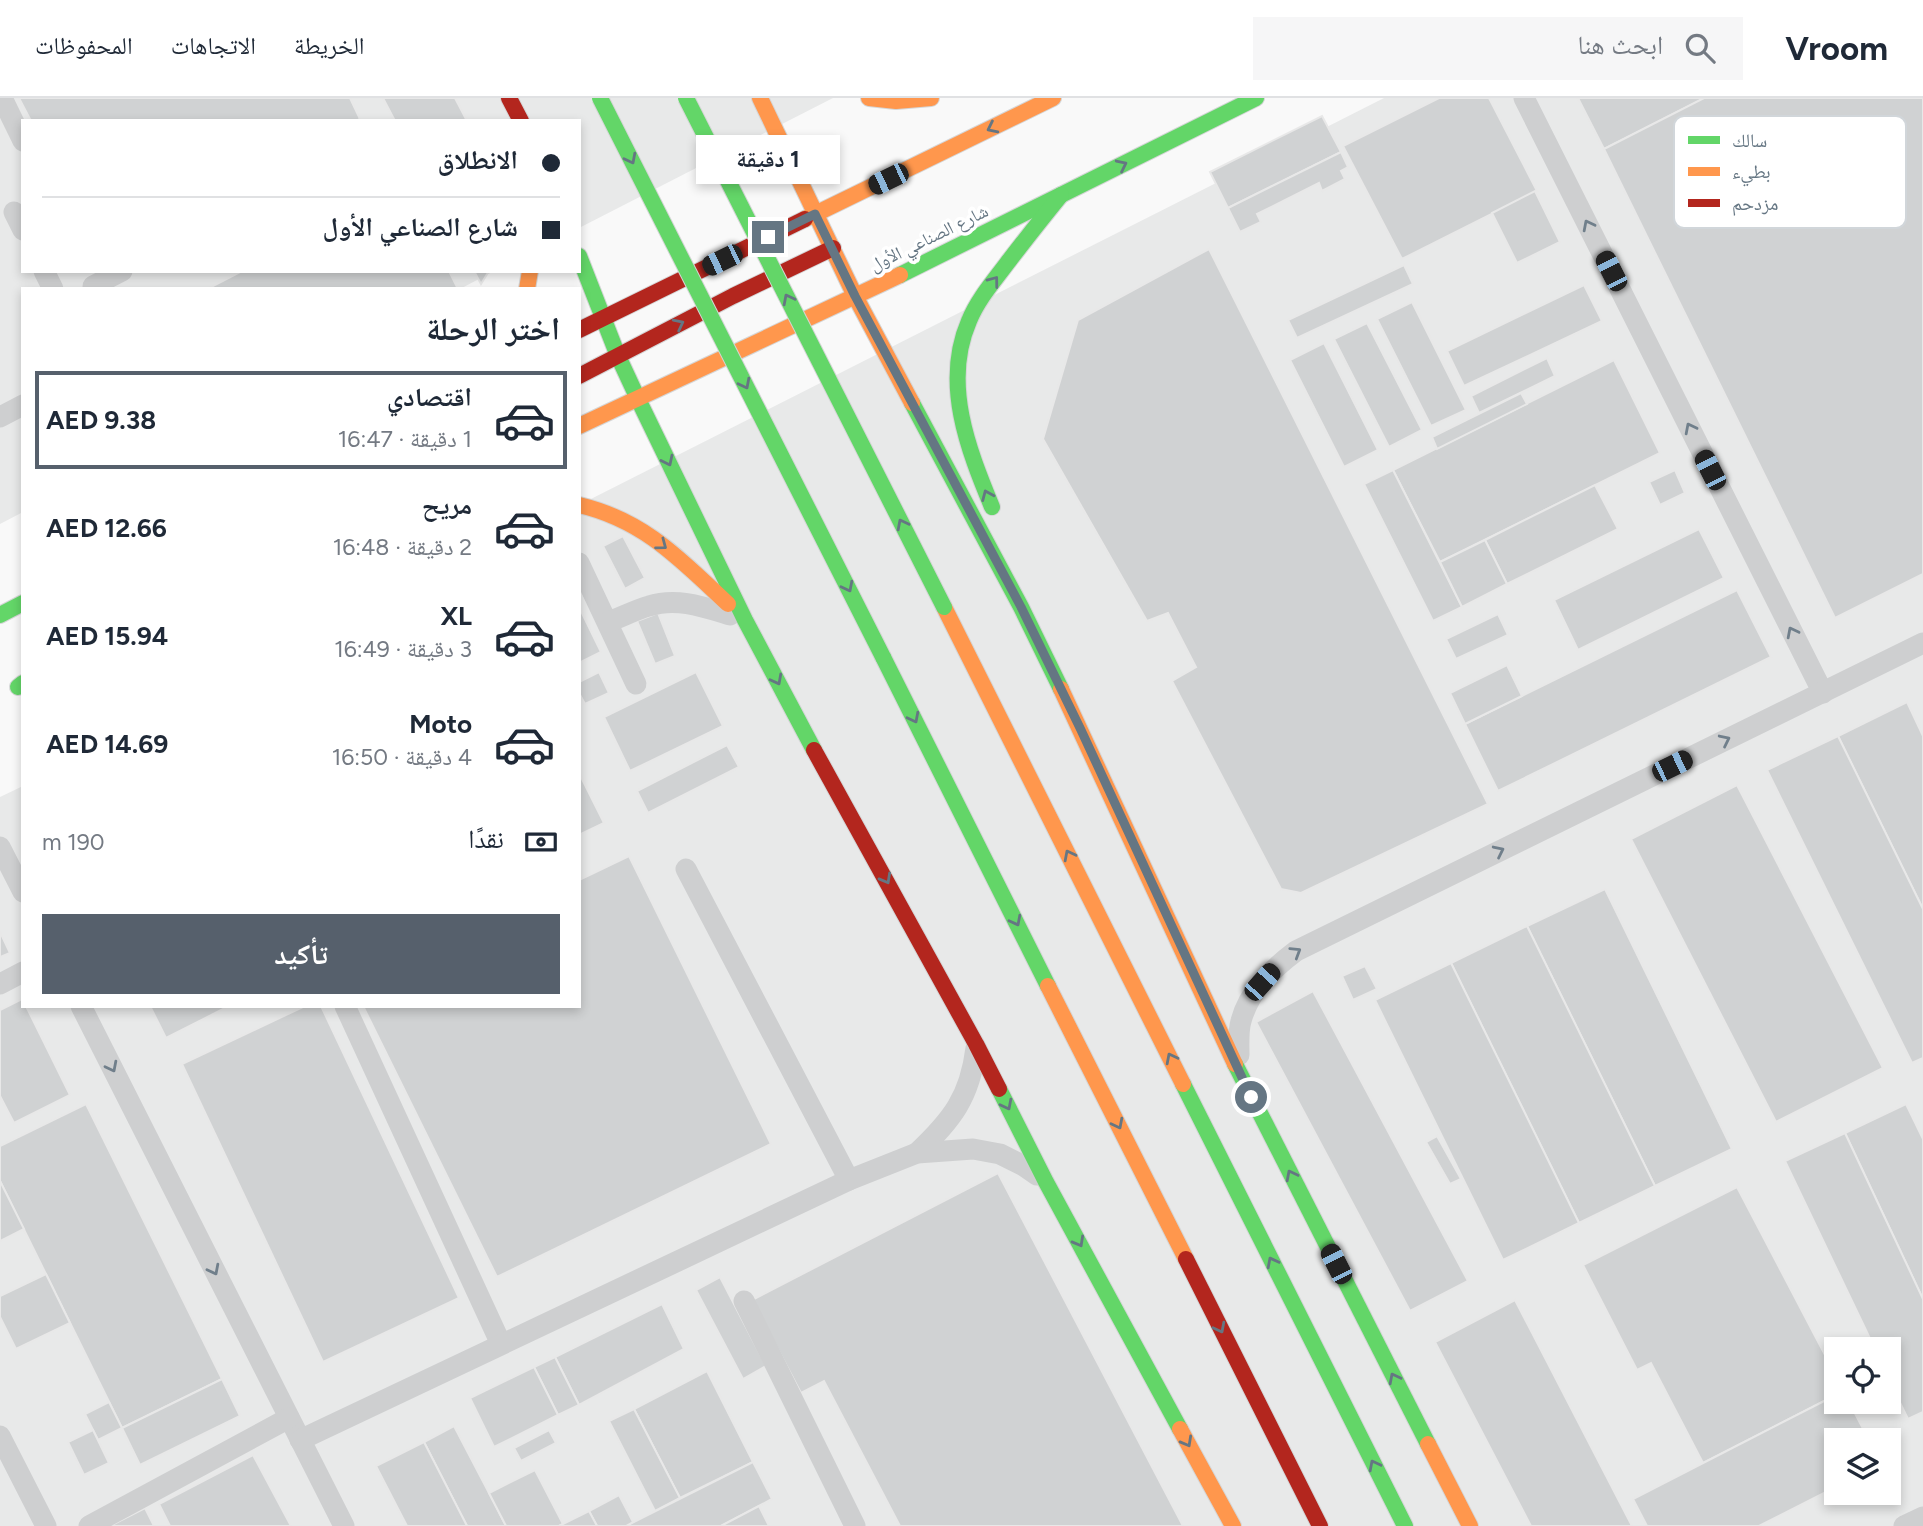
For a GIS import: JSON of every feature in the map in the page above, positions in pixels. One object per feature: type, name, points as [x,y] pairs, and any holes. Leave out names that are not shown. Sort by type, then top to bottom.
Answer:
[{"type":"main road","points":[[509,98],[519,119]]},
{"type":"main road","points":[[600,98],[1320,1526]]},
{"type":"main road","points":[[686,98],[1405,1526]]},
{"type":"main road","points":[[760,98],[855,296],[1021,607],[1081,730],[1238,1073],[1470,1526]]},
{"type":"main road","points":[[869,98],[896,101],[931,98]]},
{"type":"main road","points":[[581,329],[1053,98]]},
{"type":"main road","name":"شارع الصناعي الأول","points":[[581,425],[855,296],[1256,98]]},
{"type":"main road","points":[[999,527],[977,472],[960,412],[957,383],[960,351],[965,330],[985,293],[1061,195]]},
{"type":"main road","points":[[581,375],[832,248]]},
{"type":"main road","points":[[581,261],[618,356],[745,620],[976,1044],[1046,1182],[1233,1526]]},
{"type":"main road","points":[[581,506],[614,515],[659,542],[745,620]]},
{"type":"main road","points":[[1007,547],[1021,607]]},
{"type":"main road","points":[[0,615],[21,604]]},
{"type":"main road","points":[[0,696],[21,685]]},
{"type":"lane","points":[[2,98],[21,137]]},
{"type":"lane","points":[[1524,98],[1823,693]]},
{"type":"lane","points":[[92,282],[116,273]]},
{"type":"lane","points":[[0,416],[21,406]]},
{"type":"lane","points":[[581,567],[636,684]]},
{"type":"lane","points":[[608,622],[666,603],[696,605],[745,620]]},
{"type":"lane","points":[[1238,1073],[1240,1023],[1249,1002],[1277,965],[1296,951],[1923,643]]},
{"type":"lane","points":[[0,847],[21,888]]},
{"type":"lane","points":[[686,869],[849,1180]]},
{"type":"lane","points":[[0,984],[21,973]]},
{"type":"lane","points":[[82,1008],[344,1526]]},
{"type":"lane","points":[[346,1008],[501,1344]]},
{"type":"lane","points":[[917,1153],[942,1130],[960,1103],[973,1072],[976,1044]]},
{"type":"lane","points":[[300,1440],[849,1180],[917,1153],[973,1149],[1000,1154],[1024,1166],[1046,1182]]},
{"type":"lane","points":[[744,1301],[855,1526]]},
{"type":"lane","points":[[89,1526],[289,1418]]},
{"type":"lane","points":[[0,1436],[46,1526]]},
{"type":"lane","points":[[1904,1526],[1923,1517]]},
{"type":"shaded area","points":[[0,98],[833,98],[581,227],[581,119],[21,119],[21,273],[490,273],[464,287],[21,287],[21,513],[0,524]]},
{"type":"shaded area","points":[[1384,98],[1923,98],[1923,1526],[0,1526],[0,797],[21,787],[21,1008],[581,1008],[581,504]]},
{"type":"building","points":[[19,98],[350,98],[360,119],[30,119]]},
{"type":"building","points":[[383,98],[455,98],[466,119],[394,119]]},
{"type":"building","points":[[1439,98],[1489,98],[1537,191],[1402,259],[1343,146]]},
{"type":"building","points":[[1578,98],[1703,98],[1703,99],[1604,149]]},
{"type":"building","points":[[1704,98],[1923,98],[1923,574],[1835,618],[1604,149]]},
{"type":"building","points":[[1322,116],[1341,152],[1228,208],[1210,172]]},
{"type":"building","points":[[1341,152],[1348,167],[1341,171],[1345,179],[1322,191],[1319,183],[1257,214],[1261,222],[1240,232],[1228,208]]},
{"type":"building","points":[[1535,191],[1560,242],[1517,263],[1492,213]]},
{"type":"building","points":[[1209,249],[1488,804],[1301,893],[1281,889],[1172,681],[1196,667],[1168,613],[1147,621],[1043,439],[1078,320]]},
{"type":"building","points":[[1404,265],[1413,284],[1297,338],[1288,320]]},
{"type":"building","points":[[238,273],[450,273],[457,287],[211,287]]},
{"type":"building","points":[[475,273],[488,273],[481,284]]},
{"type":"building","points":[[1584,285],[1602,321],[1464,386],[1447,351]]},
{"type":"building","points":[[1412,302],[1466,410],[1431,426],[1377,319]]},
{"type":"building","points":[[1367,323],[1422,430],[1389,447],[1334,339]]},
{"type":"building","points":[[1324,343],[1378,450],[1344,467],[1290,360]]},
{"type":"building","points":[[1547,358],[1555,376],[1479,413],[1471,396]]},
{"type":"building","points":[[1614,360],[1660,453],[1440,562],[1393,470]]},
{"type":"building","points":[[1521,393],[1527,404],[1437,449],[1432,437]]},
{"type":"building","points":[[1393,470],[1462,607],[1433,621],[1364,484]]},
{"type":"building","points":[[1675,470],[1685,493],[1660,505],[1649,482]]},
{"type":"building","points":[[1595,485],[1618,529],[1507,584],[1485,540]]},
{"type":"building","points":[[1699,529],[1724,578],[1578,650],[1554,600]]},
{"type":"building","points":[[623,536],[645,578],[625,589],[603,546]]},
{"type":"building","points":[[1485,540],[1507,584],[1462,607],[1440,562]]},
{"type":"building","points":[[1737,590],[1771,657],[1498,791],[1465,724]]},
{"type":"building","points":[[581,611],[601,652],[581,662]]},
{"type":"building","points":[[658,613],[675,656],[655,664],[637,621]]},
{"type":"building","points":[[1498,614],[1508,635],[1456,659],[1446,639]]},
{"type":"building","points":[[1507,665],[1522,696],[1465,724],[1450,693]]},
{"type":"building","points":[[599,672],[609,693],[585,704],[581,697],[581,681]]},
{"type":"building","points":[[696,672],[723,726],[630,771],[604,717]]},
{"type":"building","points":[[1907,702],[1923,736],[1923,909],[1838,736]]},
{"type":"building","points":[[1838,736],[1923,909],[1923,1058],[1912,1063],[1767,770]]},
{"type":"building","points":[[727,745],[739,767],[648,813],[637,791]]},
{"type":"building","points":[[581,777],[604,823],[581,834]]},
{"type":"building","points":[[1737,785],[1883,1068],[1776,1122],[1631,839]]},
{"type":"building","points":[[629,856],[771,1144],[497,1277],[364,1008],[581,1008],[581,879]]},
{"type":"building","points":[[1605,889],[1732,1149],[1655,1186],[1527,926]]},
{"type":"building","points":[[1527,926],[1655,1186],[1579,1223],[1451,963]]},
{"type":"building","points":[[0,932],[10,953],[0,957]]},
{"type":"building","points":[[1451,963],[1579,1223],[1503,1260],[1375,1000]]},
{"type":"building","points":[[1365,966],[1377,989],[1353,1000],[1342,976]]},
{"type":"building","points":[[1313,991],[1468,1281],[1410,1311],[1256,1022]]},
{"type":"building","points":[[21,1000],[21,1008],[27,1008],[70,1095],[14,1123],[0,1096],[0,1010]]},
{"type":"building","points":[[151,1008],[225,1008],[166,1038]]},
{"type":"building","points":[[301,1008],[322,1008],[459,1298],[323,1362],[182,1064]]},
{"type":"building","points":[[86,1104],[222,1379],[122,1428],[0,1181],[0,1146]]},
{"type":"building","points":[[1906,1104],[1923,1139],[1923,1299],[1845,1133]]},
{"type":"building","points":[[1845,1133],[1923,1299],[1923,1412],[1908,1419],[1901,1405],[1901,1337],[1869,1337],[1785,1161]]},
{"type":"building","points":[[1437,1136],[1461,1179],[1450,1184],[1426,1142]]},
{"type":"building","points":[[998,1173],[1183,1526],[900,1526],[824,1381],[801,1393],[752,1300]]},
{"type":"building","points":[[0,1181],[24,1229],[0,1241]]},
{"type":"building","points":[[1737,1187],[1824,1353],[1824,1401],[1703,1463],[1651,1363],[1637,1370],[1583,1265]]},
{"type":"building","points":[[46,1274],[70,1323],[16,1349],[0,1317],[0,1296]]},
{"type":"building","points":[[720,1277],[766,1366],[743,1379],[696,1290]]},
{"type":"building","points":[[1515,1300],[1632,1526],[1531,1526],[1435,1342]]},
{"type":"building","points":[[662,1304],[684,1349],[579,1405],[555,1357]]},
{"type":"building","points":[[555,1357],[579,1405],[558,1415],[534,1367]]},
{"type":"building","points":[[534,1367],[558,1415],[494,1447],[470,1398]]},
{"type":"building","points":[[707,1371],[753,1462],[680,1498],[634,1409]]},
{"type":"building","points":[[222,1379],[240,1416],[140,1465],[122,1428]]},
{"type":"building","points":[[1824,1401],[1824,1414],[1855,1414],[1863,1428],[1824,1428],[1824,1493],[1759,1526],[1647,1526],[1633,1499]]},
{"type":"building","points":[[109,1402],[122,1428],[98,1440],[85,1414]]},
{"type":"building","points":[[634,1409],[680,1498],[655,1511],[609,1421]]},
{"type":"building","points":[[454,1426],[506,1526],[467,1526],[424,1442]]},
{"type":"building","points":[[93,1430],[109,1463],[84,1475],[68,1442]]},
{"type":"building","points":[[549,1430],[556,1443],[521,1461],[514,1448]]},
{"type":"building","points":[[424,1442],[467,1526],[407,1526],[376,1466]]},
{"type":"building","points":[[253,1455],[291,1526],[170,1526],[159,1504]]},
{"type":"building","points":[[753,1462],[772,1499],[721,1526],[626,1526]]},
{"type":"building","points":[[535,1470],[563,1524],[506,1526],[489,1493]]},
{"type":"building","points":[[619,1495],[633,1522],[626,1526],[597,1526],[589,1511]]},
{"type":"building","points":[[759,1506],[769,1526],[721,1526]]},
{"type":"building","points":[[145,1508],[154,1526],[110,1526]]},
{"type":"building","points":[[589,1511],[597,1526],[559,1526]]},
{"type":"traffic: fast","points":[[600,98],[883,657]]},
{"type":"traffic: fast","points":[[686,98],[944,607]]},
{"type":"traffic: fast","points":[[900,275],[1256,98]]},
{"type":"traffic: fast","points":[[992,507],[974,462],[961,416],[958,392],[961,344],[969,321],[982,298],[1061,195]]},
{"type":"traffic: fast","points":[[581,261],[638,399],[745,620],[814,750]]},
{"type":"traffic: fast","points":[[912,403],[1021,607],[1061,689]]},
{"type":"traffic: fast","points":[[0,615],[21,604]]},
{"type":"traffic: fast","points":[[883,657],[1048,986]]},
{"type":"traffic: fast","points":[[1235,1064],[1428,1444]]},
{"type":"traffic: fast","points":[[1183,1084],[1405,1526]]},
{"type":"traffic: fast","points":[[999,1089],[1046,1182],[1180,1429]]},
{"type":"traffic: slow","points":[[760,98],[855,296],[912,403]]},
{"type":"traffic: slow","points":[[869,98],[896,101],[931,98]]},
{"type":"traffic: slow","points":[[805,219],[1053,98]]},
{"type":"traffic: slow","points":[[527,287],[530,273]]},
{"type":"traffic: slow","points":[[581,425],[900,275]]},
{"type":"traffic: slow","points":[[581,506],[602,512],[642,531],[677,557],[728,604]]},
{"type":"traffic: slow","points":[[944,607],[1183,1084]]},
{"type":"traffic: slow","points":[[1061,689],[1235,1064]]},
{"type":"traffic: slow","points":[[1048,986],[1186,1259]]},
{"type":"traffic: slow","points":[[1180,1429],[1233,1526]]},
{"type":"traffic: slow","points":[[1428,1444],[1470,1526]]},
{"type":"traffic: jam","points":[[509,98],[520,119]]},
{"type":"traffic: jam","points":[[581,329],[805,219]]},
{"type":"traffic: jam","points":[[581,375],[733,296],[833,248]]},
{"type":"traffic: jam","points":[[814,750],[999,1089]]},
{"type":"traffic: jam","points":[[1186,1259],[1320,1526]]},
{"type":"route","points":[[768,237],[815,214],[855,296],[1021,607],[1251,1097]]}]
